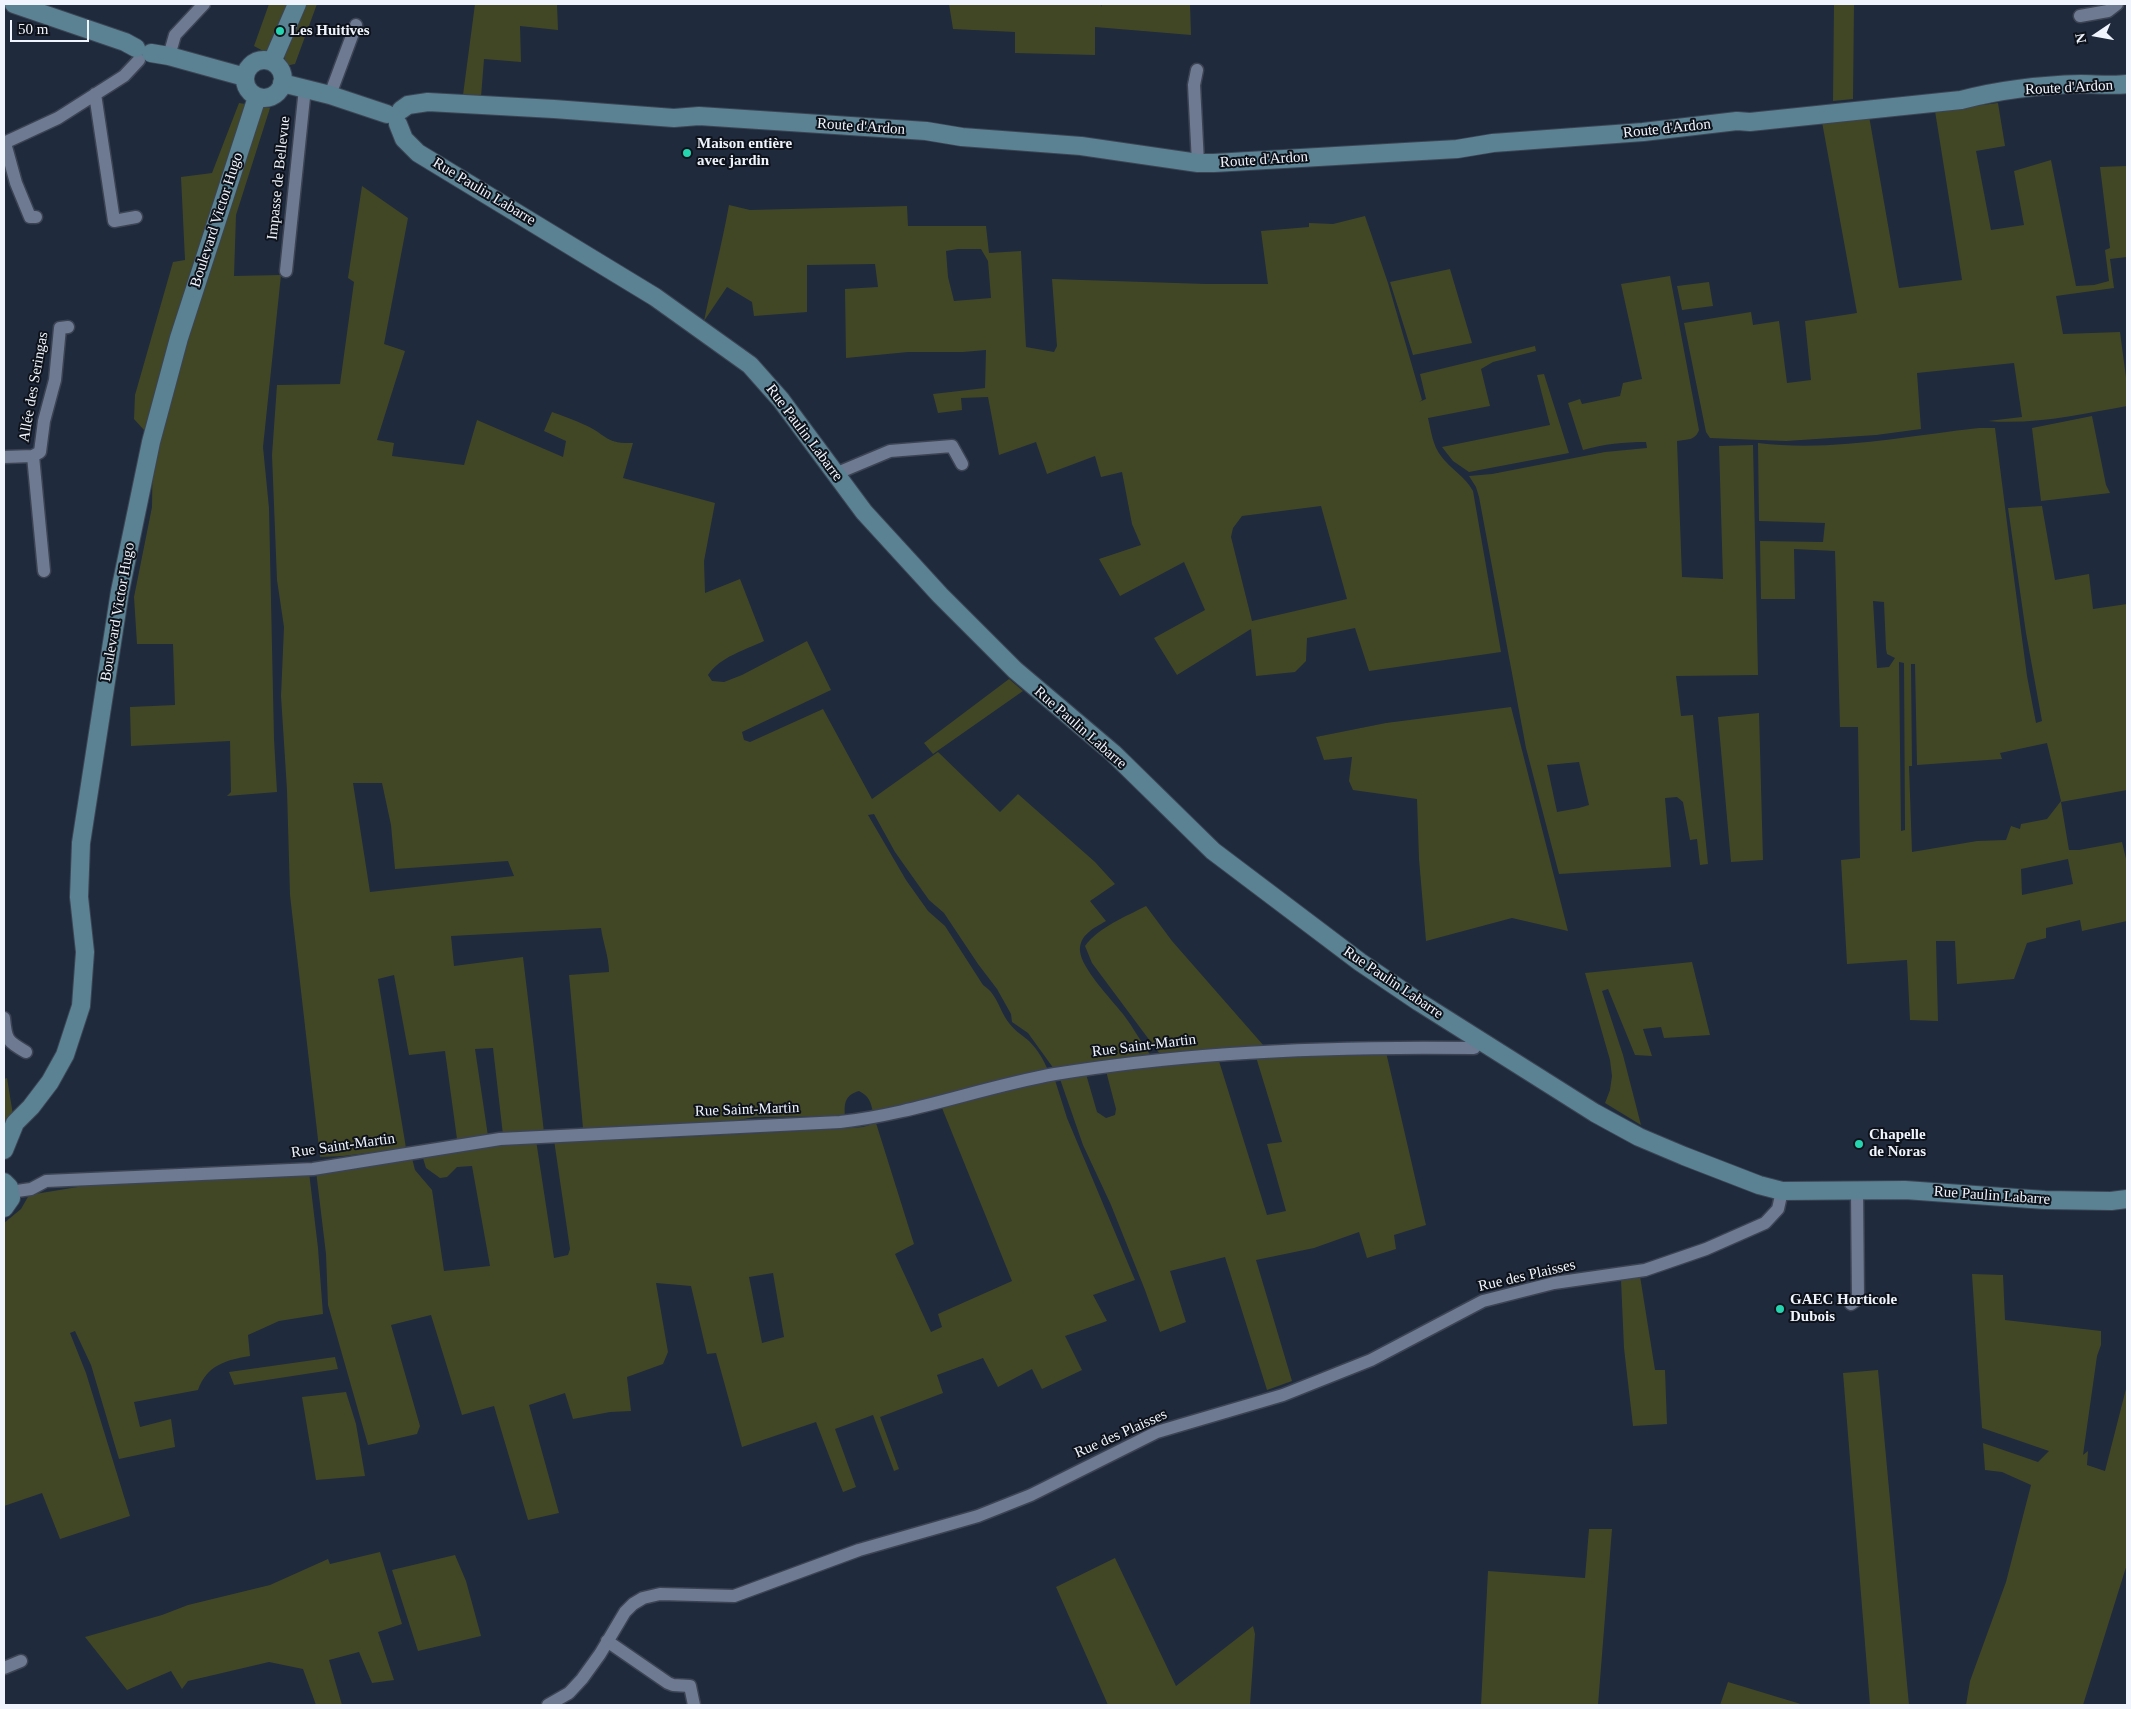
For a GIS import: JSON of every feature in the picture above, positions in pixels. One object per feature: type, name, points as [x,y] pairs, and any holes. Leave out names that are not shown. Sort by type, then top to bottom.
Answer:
[{"type":"street","points":[[14,4],[125,42],[142,54],[168,56],[245,77]]},
{"type":"street","points":[[168,56],[175,35],[204,4]]},
{"type":"street","points":[[272,62],[297,4]]},
{"type":"street","points":[[2080,16],[2108,11],[2117,4]]},
{"type":"street","points":[[330,95],[346,36],[356,25]]},
{"type":"street","points":[[36,216],[30,217],[16,183],[4,143],[58,118],[132,70],[142,54]]},
{"type":"street","points":[[265,60],[272,62],[279,68],[282,82],[278,92],[271,96],[257,97],[248,89],[245,77],[251,65],[256,62],[265,60]]},
{"type":"street","points":[[1197,70],[1194,86],[1198,163]]},
{"type":"street","points":[[282,82],[395,116]]},
{"type":"street","name":"Route d'Ardon","points":[[395,116],[408,105],[428,102],[561,109],[674,118],[693,115],[926,131],[962,136],[1081,146],[1198,163],[1458,149],[1493,143],[1643,132],[1737,121],[1769,120],[1961,100],[1987,94],[2047,87],[2081,84],[2127,84]]},
{"type":"street","name":"Impasse de Bellevue","points":[[286,271],[305,88]]},
{"type":"street","points":[[95,94],[114,221],[136,217]]},
{"type":"street","name":"Boulevard Victor Hugo","points":[[4,1150],[16,1124],[32,1107],[65,1055],[81,1006],[85,952],[79,897],[81,843],[127,553],[151,442],[179,338],[257,97]]},
{"type":"street","name":"Rue Paulin Labarre","points":[[395,116],[404,140],[418,153],[655,297],[750,365],[781,400],[864,512],[909,561],[1035,689],[1113,753],[1213,851],[1360,962],[1479,1040],[1632,1134],[1743,1179],[1782,1191],[1933,1191],[2045,1200],[2111,1201],[2127,1199]]},
{"type":"street","name":"Allée des Seringas","points":[[4,457],[32,456],[40,452],[44,421],[55,380],[60,328],[68,327]]},
{"type":"street","points":[[835,474],[890,451],[952,446],[962,464]]},
{"type":"street","points":[[32,456],[44,571]]},
{"type":"street","points":[[4,1018],[5,1031],[10,1043],[26,1052]]},
{"type":"street","name":"Rue Saint-Martin","points":[[6,1194],[31,1189],[46,1181],[313,1169],[500,1139],[832,1123],[866,1119],[1030,1079],[1152,1060],[1263,1051],[1385,1047],[1474,1048],[1479,1040]]},
{"type":"street","name":"Rue des Plaisses","points":[[548,1705],[569,1693],[582,1679],[625,1612],[643,1598],[660,1594],[734,1596],[859,1550],[1010,1505],[1157,1432],[1283,1395],[1372,1360],[1483,1301],[1554,1284],[1645,1270],[1696,1253],[1765,1223],[1778,1210],[1782,1191]]},
{"type":"street","points":[[1851,1304],[1858,1299],[1857,1191]]},
{"type":"street","points":[[607,1641],[668,1683],[690,1686],[694,1705]]},
{"type":"street","points":[[4,1668],[21,1661]]},
{"type":"green space","points":[[269,4],[291,4],[272,49],[265,52],[254,46]]},
{"type":"green space","points":[[303,4],[317,4],[295,64],[285,66],[285,50]]},
{"type":"green space","points":[[475,4],[557,4],[558,30],[520,26],[521,62],[484,59],[481,97],[463,95]]},
{"type":"green space","points":[[949,4],[1100,4],[1102,7],[1101,4],[1190,4],[1191,35],[1095,27],[1095,55],[1015,53],[1015,32],[953,29]]},
{"type":"green space","points":[[1834,4],[1854,4],[1853,99],[1833,101]]},
{"type":"green space","points":[[239,103],[270,108],[236,215],[234,276],[281,275],[263,447],[269,508],[274,739],[277,792],[227,796],[231,792],[230,741],[131,746],[130,707],[175,705],[173,644],[137,644],[134,597],[152,507],[153,440],[134,419],[135,395],[173,262],[185,260],[181,177],[212,173]]},
{"type":"green space","points":[[1998,103],[2005,146],[1976,151],[1991,230],[2024,225],[2014,171],[2051,160],[2076,286],[2094,285],[2109,281],[2105,250],[2110,248],[2100,167],[2127,166],[2127,257],[2110,259],[2114,288],[2056,296],[2063,334],[2120,332],[2127,385],[2127,406],[2041,420],[1988,421],[2022,417],[2014,363],[1917,373],[1921,429],[1876,435],[1786,441],[1710,438],[1706,432],[1684,323],[1751,312],[1753,325],[1779,321],[1787,383],[1811,380],[1805,321],[1857,313],[1822,122],[1869,116],[1899,288],[1962,280],[1935,111]]},
{"type":"green space","points":[[362,186],[408,218],[384,344],[405,351],[377,440],[394,443],[392,456],[464,465],[477,420],[563,457],[566,441],[544,431],[552,412],[585,425],[616,442],[633,443],[623,478],[715,503],[704,561],[705,593],[740,579],[764,641],[719,663],[708,675],[712,681],[724,682],[742,675],[807,641],[831,690],[742,732],[744,740],[750,742],[823,709],[872,799],[938,752],[1000,812],[1018,794],[1095,862],[1115,884],[1090,901],[1106,921],[1092,929],[1085,936],[1080,945],[1082,958],[1091,975],[1127,1019],[1151,1056],[1054,1069],[1028,1033],[1012,1022],[1011,1014],[997,989],[944,913],[929,900],[895,852],[874,814],[868,815],[906,880],[928,911],[945,926],[983,985],[992,993],[1009,1023],[1035,1048],[1048,1070],[873,1113],[869,1100],[859,1091],[846,1100],[845,1116],[755,1117],[716,1124],[583,1128],[569,975],[609,972],[601,928],[451,936],[454,966],[523,957],[544,1132],[503,1135],[493,1048],[475,1049],[488,1136],[457,1139],[445,1051],[409,1055],[394,975],[378,979],[406,1148],[320,1157],[290,895],[287,790],[281,696],[284,627],[277,580],[272,455],[277,385],[340,384],[354,282],[348,278]],"holes":[[[353,783],[382,783],[391,825],[395,869],[508,861],[514,876],[370,892]]]},
{"type":"green space","points":[[729,205],[750,210],[907,206],[908,226],[986,226],[989,253],[1021,251],[1026,347],[1054,352],[1057,346],[1052,279],[1268,284],[1261,231],[1309,227],[1309,223],[1333,224],[1365,216],[1388,283],[1422,400],[1419,402],[1426,399],[1420,374],[1535,346],[1536,351],[1493,362],[1481,369],[1490,406],[1428,418],[1438,452],[1473,491],[1501,652],[1369,671],[1355,628],[1307,638],[1306,661],[1295,672],[1256,676],[1251,629],[1177,675],[1154,638],[1205,610],[1184,562],[1120,596],[1099,559],[1141,545],[1132,524],[1122,472],[1101,477],[1095,456],[1047,474],[1036,442],[999,455],[988,397],[961,398],[962,410],[938,413],[933,394],[985,388],[986,350],[908,352],[846,358],[845,289],[878,287],[875,264],[807,265],[807,312],[754,316],[752,302],[727,287],[704,321]],"holes":[[[981,249],[988,261],[991,298],[954,301],[948,277],[946,251]],[[1321,506],[1347,599],[1252,621],[1231,537],[1233,528],[1242,516]]]},
{"type":"green space","points":[[1450,269],[1472,343],[1413,355],[1390,282]]},
{"type":"green space","points":[[1670,276],[1699,430],[1693,438],[1677,441],[1682,577],[1723,579],[1719,446],[1753,445],[1758,675],[1676,676],[1681,716],[1693,715],[1708,864],[1700,865],[1697,839],[1690,840],[1683,802],[1677,797],[1665,798],[1671,867],[1559,874],[1526,748],[1479,497],[1476,487],[1469,476],[1492,474],[1605,452],[1647,448],[1646,442],[1638,442],[1606,445],[1583,450],[1568,403],[1580,399],[1582,404],[1620,396],[1623,383],[1642,379],[1621,284]],"holes":[[[1579,762],[1589,805],[1557,812],[1547,765]]]},
{"type":"green space","points":[[1709,282],[1713,306],[1682,310],[1677,286]]},
{"type":"green space","points":[[1544,374],[1569,453],[1469,472],[1453,461],[1442,447],[1550,425],[1537,375]]},
{"type":"green space","points":[[2092,416],[2106,485],[2110,493],[2041,501],[2032,428]]},
{"type":"green space","points":[[1979,428],[1995,428],[2027,676],[2036,723],[2042,721],[2026,633],[2008,508],[2042,506],[2055,580],[2089,574],[2093,609],[2127,604],[2127,790],[2061,802],[2069,850],[2122,842],[2127,863],[2127,921],[2082,931],[2080,920],[2046,928],[2046,938],[2027,943],[2014,979],[1957,984],[1955,941],[1936,941],[1938,1021],[1910,1020],[1907,960],[1847,964],[1841,860],[1860,858],[1858,727],[1840,727],[1835,551],[1794,549],[1795,599],[1761,599],[1760,541],[1823,542],[1825,523],[1759,521],[1758,443],[1813,446],[1897,439]],"holes":[[[1873,601],[1884,602],[1886,649],[1887,654],[1895,658],[1889,667],[1877,668]],[[1899,662],[1904,663],[1905,830],[1901,831]],[[1911,664],[1915,664],[1917,765],[2002,759],[2000,753],[2047,743],[2061,801],[2047,819],[2021,824],[2020,829],[2011,826],[2006,840],[1977,841],[1912,852],[1909,766],[1912,766]],[[2068,859],[2073,884],[2022,895],[2021,869]]]},
{"type":"green space","points":[[1009,679],[1023,691],[933,754],[924,743]]},
{"type":"green space","points":[[1511,707],[1568,931],[1512,918],[1426,941],[1419,859],[1417,799],[1353,790],[1349,781],[1352,757],[1324,760],[1316,737],[1386,723]]},
{"type":"green space","points":[[1759,713],[1763,860],[1731,862],[1718,717]]},
{"type":"green space","points":[[1146,906],[1172,941],[1264,1046],[1160,1054],[1092,963],[1085,946],[1097,933],[1121,918]]},
{"type":"green space","points":[[1692,962],[1710,1035],[1664,1038],[1661,1027],[1643,1029],[1652,1056],[1635,1055],[1608,989],[1602,991],[1623,1055],[1641,1125],[1605,1103],[1610,1090],[1612,1076],[1610,1060],[1585,973]]},
{"type":"green space","points":[[1386,1052],[1426,1225],[1394,1235],[1396,1249],[1367,1258],[1359,1232],[1314,1248],[1256,1260],[1292,1381],[1267,1390],[1225,1257],[1170,1271],[1186,1322],[1160,1332],[1111,1205],[1083,1145],[1060,1079],[1086,1074],[1097,1112],[1106,1118],[1115,1115],[1116,1109],[1106,1071],[1218,1058],[1267,1215],[1286,1211],[1267,1144],[1282,1142],[1256,1057]]},
{"type":"green space","points":[[1054,1077],[1067,1118],[1135,1280],[1093,1295],[1107,1321],[1065,1336],[1082,1370],[1042,1389],[1032,1369],[998,1387],[983,1358],[937,1375],[943,1393],[880,1417],[899,1469],[894,1471],[873,1415],[835,1429],[856,1487],[843,1492],[816,1422],[742,1447],[716,1353],[707,1354],[691,1286],[656,1283],[668,1352],[663,1364],[627,1377],[631,1411],[610,1412],[573,1419],[565,1393],[529,1405],[559,1513],[528,1520],[494,1406],[462,1415],[431,1315],[391,1325],[420,1426],[417,1434],[368,1445],[328,1305],[326,1254],[316,1171],[412,1158],[415,1170],[432,1190],[444,1271],[490,1266],[472,1166],[457,1167],[447,1177],[440,1178],[426,1168],[422,1155],[536,1140],[554,1258],[568,1255],[570,1249],[554,1140],[646,1139],[838,1129],[863,1127],[876,1123],[914,1244],[895,1254],[931,1332],[942,1327],[938,1314],[1012,1281],[942,1108],[997,1091]],"holes":[[[773,1273],[784,1337],[762,1343],[749,1277]]]},
{"type":"green space","points":[[7,1078],[14,1121],[4,1140],[4,1079]]},
{"type":"green space","points":[[309,1172],[323,1314],[279,1321],[248,1335],[250,1356],[233,1359],[218,1365],[207,1375],[198,1390],[134,1402],[140,1427],[171,1419],[175,1447],[119,1459],[91,1365],[75,1331],[70,1333],[86,1373],[130,1516],[60,1539],[42,1493],[4,1506],[4,1223],[21,1209],[29,1195],[108,1182]]},
{"type":"green space","points":[[1972,1274],[2003,1275],[2005,1320],[2101,1331],[2101,1345],[2097,1356],[2083,1455],[2088,1451],[2087,1465],[2105,1471],[2127,1385],[2127,1564],[2083,1705],[1966,1705],[1970,1681],[2006,1582],[2031,1485],[2002,1472],[1985,1470],[1983,1443],[2038,1462],[2049,1451],[1982,1428]]},
{"type":"green space","points":[[1640,1276],[1655,1370],[1665,1370],[1667,1424],[1633,1426],[1624,1348],[1621,1280]]},
{"type":"green space","points":[[335,1357],[338,1369],[234,1385],[229,1372]]},
{"type":"green space","points":[[1878,1370],[1909,1705],[1870,1705],[1843,1373]]},
{"type":"green space","points":[[346,1392],[356,1424],[365,1476],[316,1480],[302,1397]]},
{"type":"green space","points":[[1589,1529],[1612,1529],[1598,1705],[1481,1705],[1488,1571],[1585,1578]]},
{"type":"green space","points":[[380,1552],[402,1624],[378,1632],[394,1680],[372,1683],[359,1652],[329,1660],[342,1705],[316,1705],[303,1669],[269,1662],[188,1681],[182,1689],[171,1671],[127,1690],[85,1637],[162,1615],[188,1605],[270,1585],[328,1559],[330,1564]]},
{"type":"green space","points":[[455,1555],[466,1581],[481,1636],[418,1651],[392,1570]]},
{"type":"green space","points":[[1115,1558],[1176,1686],[1253,1626],[1255,1634],[1250,1705],[1108,1705],[1056,1587]]},
{"type":"green space","points":[[1728,1682],[1804,1705],[1720,1705]]},
{"type":"place","name":"Les Huitives","points":[[280,31]]},
{"type":"place","name":"Maison entière avec jardin","points":[[687,153]]},
{"type":"place","name":"Chapelle de Noras","points":[[1859,1144]]},
{"type":"place","name":"GAEC Horticole Dubois","points":[[1780,1309]]}]
